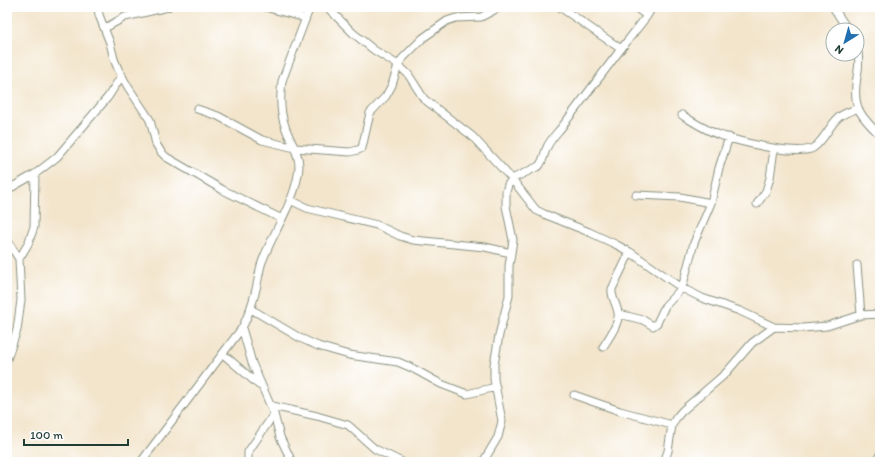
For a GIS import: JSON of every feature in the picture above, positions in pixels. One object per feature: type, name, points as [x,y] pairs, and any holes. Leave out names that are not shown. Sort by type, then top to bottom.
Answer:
[{"type":"street","points":[[98,7],[99,15],[105,28],[114,59],[128,87],[150,120],[154,138],[163,154],[223,190],[282,219]]},
{"type":"street","points":[[105,28],[125,17],[168,7]]},
{"type":"street","points":[[265,7],[306,18]]},
{"type":"street","points":[[141,462],[242,328],[251,308],[261,265],[290,200],[299,166],[295,148],[285,126],[281,109],[280,94],[282,81],[310,7]]},
{"type":"street","points":[[327,7],[353,33],[369,46],[398,65],[408,74],[424,99],[472,136],[512,179],[536,210],[615,244],[630,252],[682,288],[702,298],[740,311],[774,327],[803,328],[827,326],[861,315],[880,314]]},
{"type":"street","points":[[197,109],[218,116],[262,140],[295,148],[350,152],[358,150],[362,148],[370,113],[386,96],[392,85],[398,65],[403,58],[423,38],[448,21],[456,18],[481,16],[500,7]]},
{"type":"street","points":[[560,7],[621,49]]},
{"type":"street","points":[[635,7],[647,16]]},
{"type":"street","points":[[483,462],[498,437],[502,421],[494,379],[494,365],[499,335],[509,296],[512,236],[506,206],[506,192],[508,185],[512,179],[539,166],[542,162],[546,148],[553,137],[562,128],[647,16],[652,7]]},
{"type":"street","points":[[833,7],[843,22]]},
{"type":"street","points":[[859,62],[855,92],[858,108],[866,121],[880,135]]},
{"type":"street","points":[[7,190],[35,174],[57,157],[108,97],[122,75]]},
{"type":"street","points":[[682,115],[701,127],[723,136],[774,149],[803,151],[812,148],[818,143],[839,117],[858,108]]},
{"type":"street","points":[[619,314],[643,320],[653,326],[657,323],[665,306],[682,288],[694,243],[711,203],[718,168],[728,137]]},
{"type":"street","points":[[757,204],[766,191],[774,149]]},
{"type":"street","points":[[18,259],[28,244],[34,227],[35,174]]},
{"type":"street","points":[[636,195],[680,197],[711,203]]},
{"type":"street","points":[[290,200],[307,208],[377,225],[400,236],[414,240],[491,248],[511,253]]},
{"type":"street","points":[[7,240],[18,259],[20,300],[17,330],[7,359]]},
{"type":"street","points":[[603,347],[615,328],[619,314],[611,294],[612,289],[630,252]]},
{"type":"street","points":[[857,265],[861,315]]},
{"type":"street","points":[[251,308],[300,338],[318,346],[350,355],[398,362],[441,384],[467,394],[496,387]]},
{"type":"street","points":[[664,462],[668,451],[672,425],[682,411],[725,374],[752,343],[774,327]]},
{"type":"street","points":[[242,328],[252,363],[272,406],[280,437],[292,462]]},
{"type":"street","points":[[223,354],[262,387]]},
{"type":"street","points":[[574,395],[620,411],[672,425]]},
{"type":"street","points":[[272,406],[317,416],[348,425],[375,449],[402,462]]},
{"type":"street","points":[[248,462],[248,452],[274,414]]},
{"type":"street","points":[[877,462],[880,454]]}]
